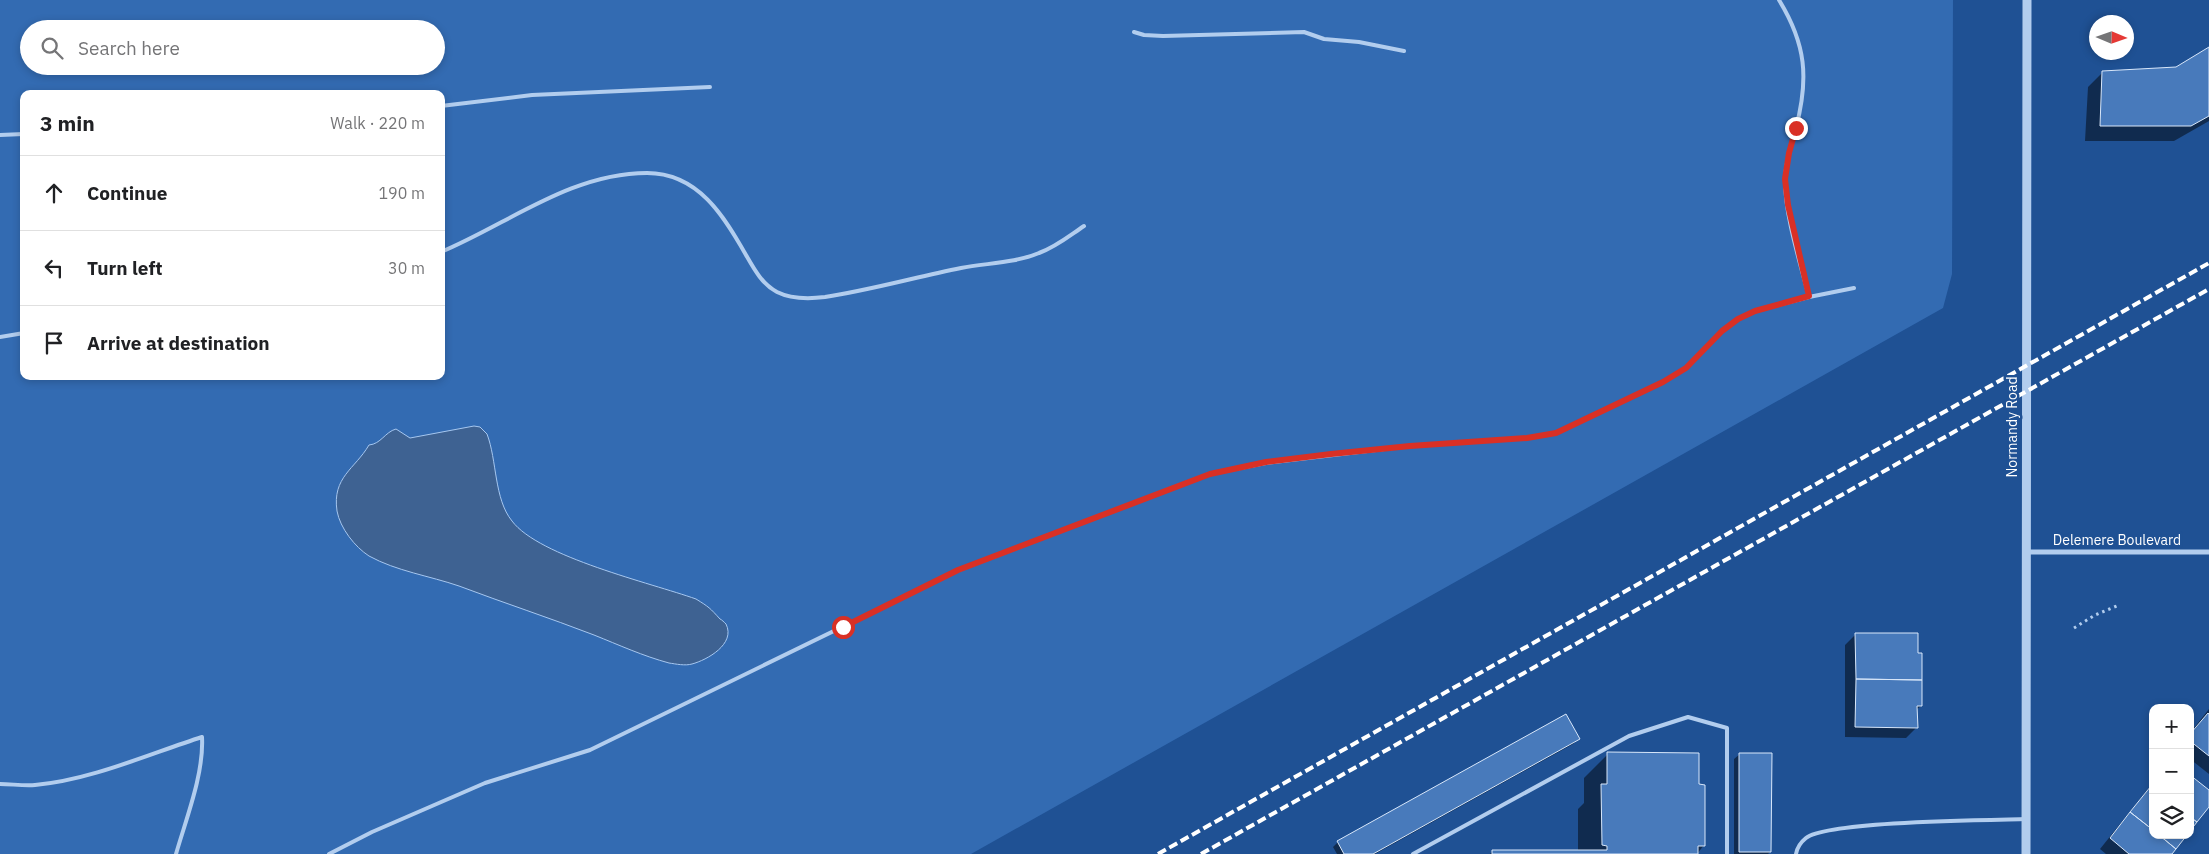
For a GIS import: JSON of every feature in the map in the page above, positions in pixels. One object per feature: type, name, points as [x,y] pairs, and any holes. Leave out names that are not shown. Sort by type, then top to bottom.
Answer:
[{"type":"street","name":"Normandy Road","points":[[2026,854],[2027,0]]},
{"type":"street","name":"Delemere Boulevard","points":[[2026,552],[2209,552]]},
{"type":"lane","points":[[1779,0],[1792,22],[1802,50],[1802,102],[1789,153],[1785,179],[1788,205],[1809,296]]},
{"type":"lane","points":[[1134,32],[1144,36],[1153,36],[1304,32],[1324,39],[1359,42],[1404,51]]},
{"type":"lane","points":[[445,106],[532,95],[710,87]]},
{"type":"lane","points":[[0,135],[20,134]]},
{"type":"lane","points":[[445,250],[575,187],[605,178],[647,173],[669,176],[688,183],[702,194],[717,208],[728,223],[755,272],[764,283],[776,291],[792,297],[824,297],[1029,256],[1057,245],[1084,226]]},
{"type":"lane","points":[[329,854],[372,832],[484,782],[590,750],[958,570],[1210,474],[1266,462],[1410,446],[1527,438],[1556,433],[1663,382],[1686,368],[1722,331],[1738,319],[1755,311],[1809,296],[1854,288]]},
{"type":"lane","points":[[0,338],[20,334]]},
{"type":"lane","points":[[1413,854],[1629,736],[1688,717],[1727,728],[1727,854]]},
{"type":"lane","points":[[0,784],[34,785],[57,781],[110,767],[202,737],[203,751],[176,854]]},
{"type":"lane","points":[[1796,854],[1797,848],[1806,838],[1828,830],[2026,819]]},
{"type":"path","points":[[2074,628],[2119,605]]},
{"type":"shaded area","points":[[0,0],[1953,0],[1952,274],[1943,308],[971,854],[0,854]]},
{"type":"shaded area","points":[[474,426],[480,427],[487,434],[499,491],[506,512],[512,521],[526,534],[546,546],[597,568],[696,599],[726,624],[728,631],[724,644],[712,655],[698,662],[686,665],[669,663],[640,654],[459,586],[390,566],[369,556],[359,548],[341,524],[336,499],[341,482],[369,445],[377,443],[396,429],[410,438]]},
{"type":"building","points":[[2209,47],[2209,116],[2191,126],[2100,126],[2102,71],[2176,67]]},
{"type":"building","points":[[1855,633],[1918,633],[1918,653],[1922,653],[1922,680],[1856,679]]},
{"type":"building","points":[[1856,679],[1922,680],[1922,706],[1917,706],[1918,728],[1855,727]]},
{"type":"building","points":[[2208,713],[2209,756],[2194,744],[2194,729]]},
{"type":"building","points":[[1566,714],[1580,739],[1373,854],[1344,854],[1337,841]]},
{"type":"building","points":[[1607,752],[1699,753],[1699,784],[1705,785],[1705,846],[1698,846],[1698,854],[1492,854],[1492,850],[1607,850],[1607,846],[1602,845],[1601,784],[1607,784]]},
{"type":"building","points":[[1739,753],[1772,753],[1771,852],[1739,852]]},
{"type":"building","points":[[2194,778],[2209,790],[2209,807],[2197,822],[2194,820]]},
{"type":"building","points":[[2149,788],[2149,827],[2130,812]]},
{"type":"building","points":[[2130,812],[2149,827],[2149,839],[2164,839],[2176,849],[2172,854],[2129,854],[2110,838]]},
{"type":"building","points":[[2164,839],[2184,839],[2176,849]]},
{"type":"railway","points":[[1158,854],[2209,263]]},
{"type":"railway","points":[[1201,854],[2209,289]]},
{"type":"route","points":[[843,627],[958,570],[1210,474],[1266,462],[1331,454],[1410,446],[1527,438],[1556,433],[1663,382],[1686,368],[1722,331],[1738,319],[1755,311],[1809,296],[1788,205],[1785,179],[1789,153],[1796,128]]}]
